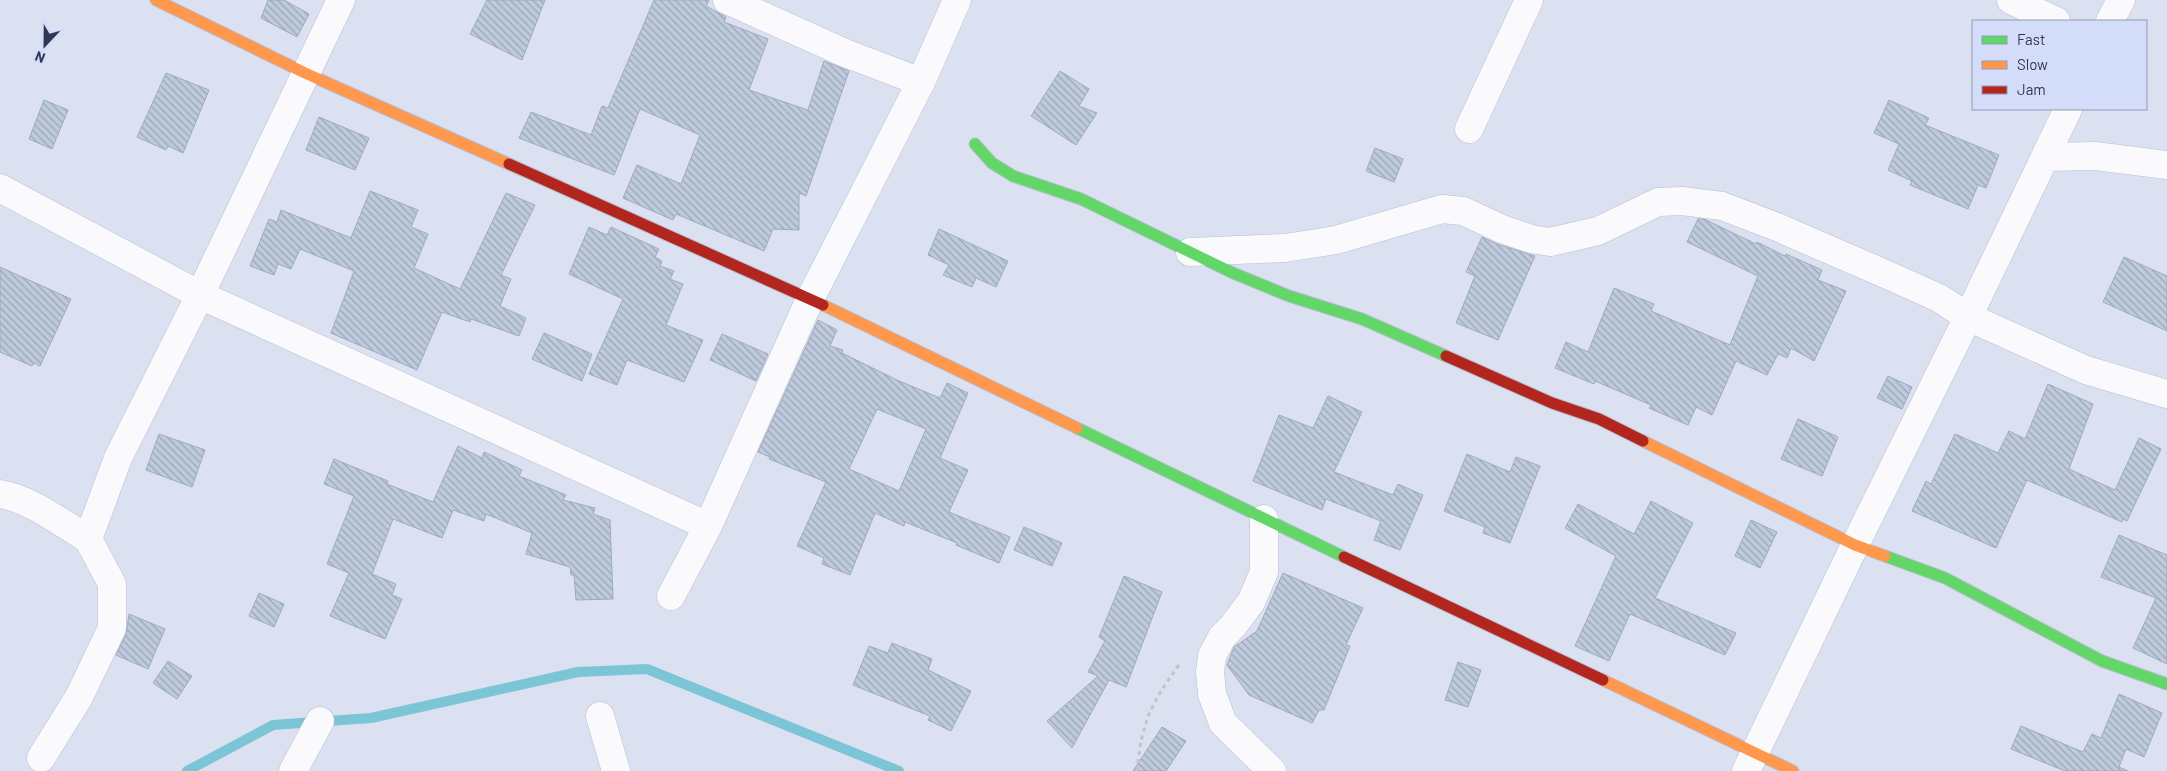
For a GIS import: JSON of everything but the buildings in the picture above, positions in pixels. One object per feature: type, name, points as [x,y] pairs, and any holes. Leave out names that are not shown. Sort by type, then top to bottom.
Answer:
[{"type":"street","points":[[156,0],[305,73],[810,299],[1264,519],[1750,762],[1793,771]]},
{"type":"street","points":[[88,539],[118,458],[200,296],[341,0]]},
{"type":"street","points":[[727,0],[845,53],[921,82]]},
{"type":"street","points":[[671,596],[708,526],[810,299],[921,82],[957,0]]},
{"type":"street","points":[[1470,129],[1528,0]]},
{"type":"street","points":[[2012,0],[2054,20]]},
{"type":"street","points":[[2110,20],[2120,0]]},
{"type":"street","points":[[1750,762],[2068,110]]},
{"type":"street","points":[[975,144],[992,163],[1013,176],[1081,199],[1233,273],[1289,296],[1362,320],[1552,403],[1599,419],[1855,546],[1945,578],[2094,657],[2167,684]]},
{"type":"street","points":[[2045,157],[2095,156],[2167,165]]},
{"type":"street","points":[[0,188],[200,296],[708,526]]},
{"type":"street","points":[[1190,252],[1285,248],[1327,242],[1442,209],[1463,211],[1502,229],[1531,239],[1550,242],[1598,230],[1658,202],[1682,200],[1722,206],[1777,227],[1939,298],[1968,317],[2086,370],[2167,394]]},
{"type":"street","points":[[0,494],[10,495],[88,539],[112,584],[112,628],[79,697],[41,758]]},
{"type":"street","points":[[1264,519],[1264,572],[1251,602],[1222,637],[1212,656],[1210,672],[1212,694],[1223,723],[1272,771]]},
{"type":"street","points":[[600,716],[616,771]]},
{"type":"street","points":[[293,771],[320,721]]},
{"type":"path","points":[[1137,771],[1140,738],[1150,709],[1180,664]]},
{"type":"waterway","points":[[187,771],[273,725],[371,718],[578,672],[647,669],[899,771]]},
{"type":"traffic: fast","points":[[975,144],[992,163],[1013,176],[1081,199],[1233,273],[1289,296],[1362,319],[1446,356]]},
{"type":"traffic: fast","points":[[1077,428],[1344,557]]},
{"type":"traffic: fast","points":[[1885,556],[1945,578],[2102,661],[2167,684]]},
{"type":"traffic: slow","points":[[156,0],[305,73],[509,164]]},
{"type":"traffic: slow","points":[[823,305],[1077,428]]},
{"type":"traffic: slow","points":[[1643,441],[1855,545],[1885,556]]},
{"type":"traffic: slow","points":[[1603,680],[1793,771]]},
{"type":"traffic: jam","points":[[509,164],[823,305]]},
{"type":"traffic: jam","points":[[1446,356],[1552,403],[1599,419],[1643,441]]},
{"type":"traffic: jam","points":[[1344,557],[1603,680]]}]
